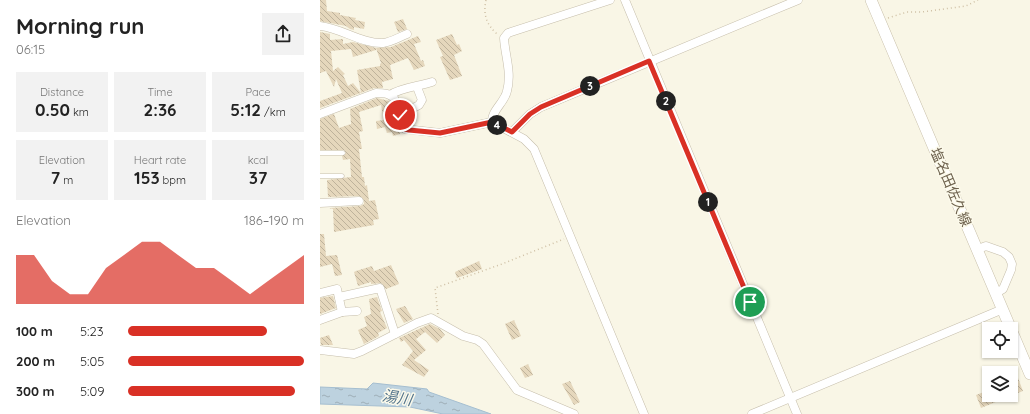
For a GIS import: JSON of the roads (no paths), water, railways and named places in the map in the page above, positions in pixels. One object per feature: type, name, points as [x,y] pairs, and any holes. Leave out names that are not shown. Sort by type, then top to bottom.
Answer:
[{"type":"main road","name":"塩名田佐久線","points":[[871,0],[1030,374]]},
{"type":"street","points":[[492,122],[493,114],[507,94],[510,80],[504,38],[508,33],[610,0]]},
{"type":"street","points":[[625,0],[649,61],[797,414]]},
{"type":"street","points":[[512,132],[530,114],[541,107],[798,0]]},
{"type":"street","points":[[320,26],[331,27],[372,42],[382,43],[407,34]]},
{"type":"street","points":[[390,95],[395,91],[417,87],[432,82]]},
{"type":"street","points":[[400,115],[420,105],[422,100],[417,87]]},
{"type":"street","points":[[320,114],[376,94],[390,95],[394,98],[405,129],[440,133],[492,122],[528,142],[534,149],[569,237],[644,414]]},
{"type":"street","points":[[320,202],[359,201]]},
{"type":"street","points":[[978,249],[986,246],[1003,252],[1009,257],[1012,264],[1003,289],[996,293]]},
{"type":"street","points":[[339,297],[380,288],[396,334]]},
{"type":"street","points":[[320,293],[337,289],[342,312]]},
{"type":"street","points":[[752,414],[1003,310]]},
{"type":"street","points":[[320,320],[342,312],[357,311]]},
{"type":"street","points":[[320,350],[354,354],[424,319],[436,319],[463,336],[483,344],[517,390],[574,414]]},
{"type":"lane","points":[[320,154],[343,153]]},
{"type":"lane","points":[[320,176],[342,176]]},
{"type":"water","name":"湯川","points":[[373,383],[427,389],[429,392],[491,414],[443,414],[410,407],[320,404],[320,387],[367,389]]}]
